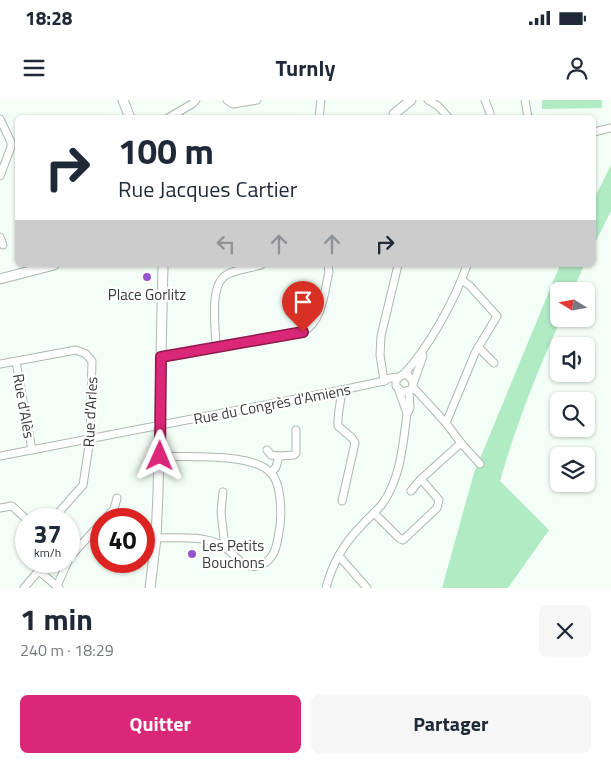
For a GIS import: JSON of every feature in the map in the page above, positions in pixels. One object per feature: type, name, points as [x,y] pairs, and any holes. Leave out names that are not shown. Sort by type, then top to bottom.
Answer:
[{"type":"street","points":[[123,100],[129,115]]},
{"type":"street","points":[[173,115],[196,100]]},
{"type":"street","points":[[227,100],[232,104],[257,100]]},
{"type":"street","points":[[319,115],[321,100]]},
{"type":"street","points":[[394,115],[402,100]]},
{"type":"street","points":[[394,115],[411,100]]},
{"type":"street","points":[[428,100],[438,106],[446,115]]},
{"type":"street","points":[[485,100],[490,113]]},
{"type":"street","points":[[525,100],[528,115]]},
{"type":"street","points":[[0,119],[11,142],[11,147],[0,176]]},
{"type":"street","points":[[596,132],[611,128]]},
{"type":"street","points":[[0,237],[3,245]]},
{"type":"street","points":[[0,279],[46,267]]},
{"type":"street","points":[[150,588],[156,538],[160,456],[163,267]]},
{"type":"street","points":[[216,347],[214,294],[217,285],[228,274],[254,267]]},
{"type":"street","points":[[161,357],[303,332],[310,328],[318,316],[329,272],[328,267]]},
{"type":"street","points":[[398,267],[381,336],[380,355],[384,381],[402,392],[411,387],[425,349]]},
{"type":"street","points":[[407,414],[395,383],[425,349],[462,280],[466,267]]},
{"type":"street","points":[[446,423],[478,347],[497,316],[470,286],[462,280]]},
{"type":"street","points":[[478,347],[494,363]]},
{"type":"street","name":"Rue d'Arles","points":[[0,364],[76,350],[90,357],[92,368],[90,439],[83,485],[63,508]]},
{"type":"street","name":"Rue d'Alès","points":[[16,362],[32,450]]},
{"type":"street","points":[[326,588],[345,545],[389,493],[397,471],[407,414],[410,408],[411,387],[411,378],[401,376]]},
{"type":"street","name":"Rue du Congrès d'Amiens","points":[[0,456],[342,390],[401,376]]},
{"type":"street","points":[[411,387],[446,423],[460,440],[460,443],[480,464]]},
{"type":"street","points":[[342,390],[338,426],[355,442],[342,501]]},
{"type":"street","points":[[267,450],[271,455],[294,456],[296,453],[296,430]]},
{"type":"street","points":[[411,491],[421,479],[460,443]]},
{"type":"street","points":[[156,538],[192,538],[212,542],[225,547],[239,561],[253,566],[266,562],[274,552],[280,527],[281,512],[278,488],[271,473],[256,463],[240,459],[160,456]]},
{"type":"street","points":[[271,473],[276,467],[279,456]]},
{"type":"street","points":[[374,513],[399,538],[403,540],[407,538],[437,508],[439,503],[439,500],[421,479]]},
{"type":"street","points":[[223,492],[221,512],[225,547]]},
{"type":"street","points":[[114,508],[117,498]]},
{"type":"street","points":[[0,508],[12,506],[15,509]]},
{"type":"street","points":[[80,547],[90,535]]},
{"type":"street","points":[[339,556],[367,588]]},
{"type":"street","points":[[24,588],[37,573]]},
{"type":"street","points":[[41,573],[58,587],[64,573]]},
{"type":"green space","points":[[542,100],[602,100],[602,108],[542,109]]},
{"type":"green space","points":[[611,165],[611,211],[596,241],[596,195]]},
{"type":"green space","points":[[559,267],[583,267],[577,282],[553,282]]},
{"type":"green space","points":[[550,289],[550,328],[557,328],[553,337],[550,337],[550,345],[528,399],[500,481],[549,530],[508,588],[442,588],[474,473]]},
{"type":"place","name":"Place Gorlitz","points":[[147,277]]},
{"type":"place","name":"Les Petits Bouchons","points":[[192,554]]},
{"type":"route","points":[[160,456],[161,357],[303,332]]}]
